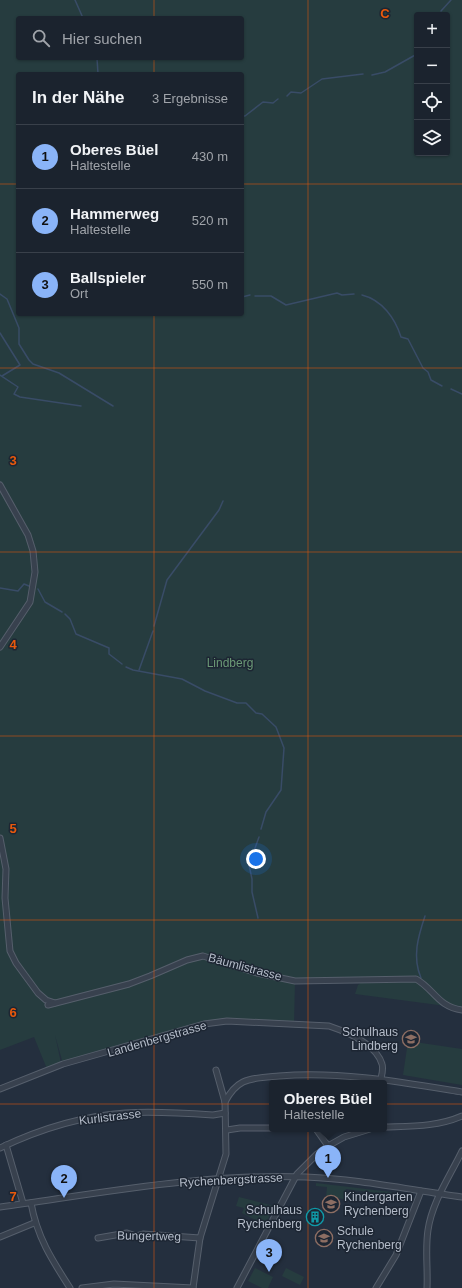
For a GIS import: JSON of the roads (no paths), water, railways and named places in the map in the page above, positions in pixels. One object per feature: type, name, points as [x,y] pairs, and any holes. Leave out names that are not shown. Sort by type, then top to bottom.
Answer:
[{"type":"street","points":[[0,484],[28,535],[33,551],[35,572],[30,602],[0,646]]},
{"type":"street","points":[[0,838],[6,869],[2,899],[10,951],[16,964],[38,993],[46,1000],[55,1003]]},
{"type":"street","name":"Bäumlistrasse","points":[[48,1005],[129,984],[187,960],[203,956],[257,973],[295,981],[416,979],[446,1006],[462,1010]]},
{"type":"street","name":"Landenbergstrasse","points":[[0,1090],[63,1064],[197,1026],[227,1021],[329,1026],[354,1035],[380,1059],[383,1068],[380,1080]]},
{"type":"street","points":[[82,1288],[114,1284],[193,1288],[200,1238],[226,1154],[227,1130],[225,1102],[216,1070]]},
{"type":"street","points":[[225,1102],[232,1091],[242,1082],[262,1077],[312,1074],[370,1080]]},
{"type":"street","points":[[387,1082],[462,1092]]},
{"type":"street","name":"Kurlistrasse","points":[[0,1148],[54,1126],[112,1114],[141,1112],[213,1115],[225,1113]]},
{"type":"street","points":[[387,1127],[437,1124],[462,1116]]},
{"type":"street","points":[[227,1130],[240,1128],[269,1128]]},
{"type":"street","points":[[318,1132],[328,1146]]},
{"type":"street","points":[[237,1288],[295,1177],[317,1154],[328,1146],[361,1132]]},
{"type":"street","points":[[6,1145],[23,1203]]},
{"type":"street","points":[[426,1288],[428,1230],[440,1194],[462,1151]]},
{"type":"street","name":"Rychenbergstrasse","points":[[0,1207],[219,1179],[295,1177],[367,1182],[462,1197]]},
{"type":"street","points":[[376,1288],[396,1255],[421,1191]]},
{"type":"street","points":[[32,1203],[34,1223],[48,1253],[70,1288]]},
{"type":"street","points":[[0,1237],[34,1223]]},
{"type":"street","name":"Bungertweg","points":[[98,1238],[127,1233],[136,1236],[143,1234],[200,1238]]},
{"type":"waterway","points":[[75,0],[82,16]]},
{"type":"waterway","points":[[441,11],[451,0]]},
{"type":"waterway","points":[[372,75],[385,72],[414,56]]},
{"type":"waterway","points":[[97,60],[98,72]]},
{"type":"waterway","points":[[287,96],[291,92],[301,93],[322,79],[363,74]]},
{"type":"waterway","points":[[244,116],[263,102],[273,103],[278,99]]},
{"type":"waterway","points":[[255,296],[271,296],[286,305],[337,293],[342,295],[354,294]]},
{"type":"waterway","points":[[0,294],[7,299],[19,328],[19,344],[33,364],[59,373],[113,406]]},
{"type":"waterway","points":[[244,296],[250,295]]},
{"type":"waterway","points":[[362,295],[369,297],[382,305],[395,323],[401,337],[408,339],[423,368],[428,372],[431,380],[442,386]]},
{"type":"waterway","points":[[0,333],[20,365],[2,376]]},
{"type":"waterway","points":[[0,375],[18,387],[14,394],[20,397],[81,406]]},
{"type":"waterway","points":[[451,389],[462,394]]},
{"type":"waterway","points":[[154,626],[167,580],[219,510],[223,501]]},
{"type":"waterway","points":[[0,588],[18,591],[24,584],[29,586]]},
{"type":"waterway","points":[[38,589],[45,602],[62,612]]},
{"type":"waterway","points":[[65,614],[70,619],[76,634],[109,648],[109,654],[122,664]]},
{"type":"waterway","points":[[139,670],[153,631]]},
{"type":"waterway","points":[[126,667],[133,670],[182,679],[205,691],[237,703],[246,703],[256,713],[262,714],[276,727],[284,748],[281,790],[266,812],[261,829]]},
{"type":"waterway","points":[[258,918],[252,892],[252,879],[249,865],[259,837]]},
{"type":"waterway","points":[[421,978],[418,970],[416,955],[418,939],[425,916]]},
{"type":"place","name":"Schulhaus Lindberg","points":[[411,1039]]},
{"type":"place","name":"Oberes Büel","points":[[328,1178]]},
{"type":"place","name":"Hammerweg","points":[[64,1198]]},
{"type":"place","name":"Kindergarten Rychenberg","points":[[331,1204]]},
{"type":"place","name":"Schulhaus Rychenberg","points":[[315,1217]]},
{"type":"place","name":"Schule Rychenberg","points":[[324,1238]]},
{"type":"place","name":"Ballspieler","points":[[269,1272]]},
{"type":"park label","name":"Lindberg","points":[[230,663]]}]
